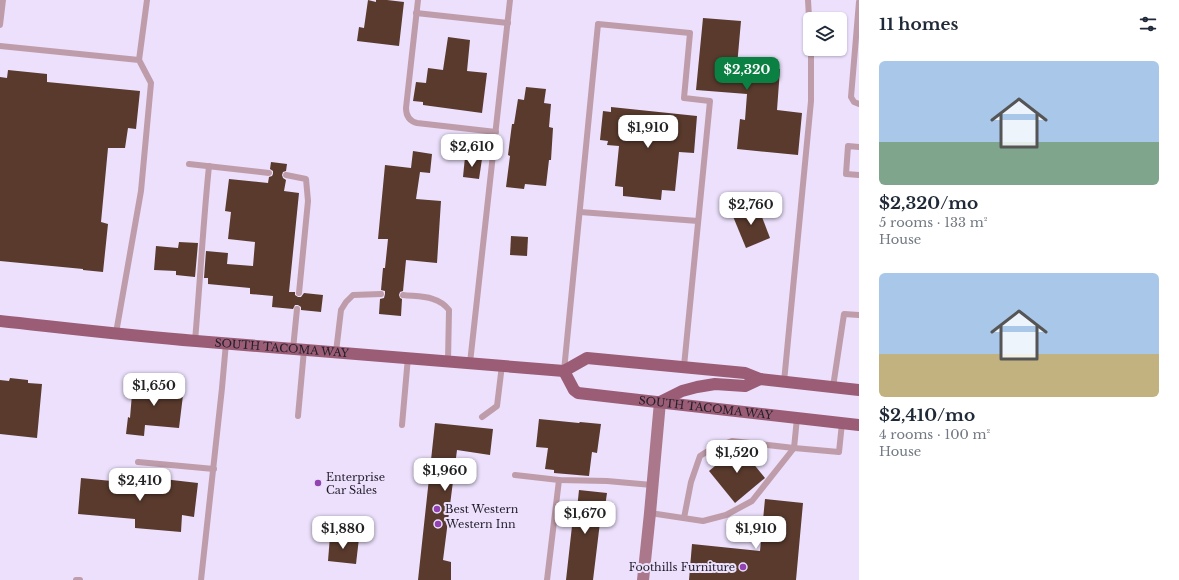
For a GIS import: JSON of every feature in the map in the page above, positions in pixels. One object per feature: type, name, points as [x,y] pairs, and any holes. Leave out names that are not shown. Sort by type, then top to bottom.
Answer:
[{"type":"main road","name":"SOUTH TACOMA WAY","points":[[0,322],[195,341],[408,357],[564,371],[574,390],[578,393],[859,425]]},
{"type":"main road","points":[[564,371],[587,358],[684,366],[745,373],[760,379],[859,390]]},
{"type":"main road","points":[[643,580],[660,402],[682,391],[697,387],[715,384],[745,386],[760,379]]},
{"type":"lane","points":[[0,25],[3,0]]},
{"type":"lane","points":[[116,333],[141,191],[151,83],[139,60],[147,0]]},
{"type":"lane","points":[[418,0],[406,108],[407,116],[410,120],[417,123],[496,132]]},
{"type":"lane","points":[[470,363],[510,0]]},
{"type":"lane","points":[[808,0],[809,12]]},
{"type":"lane","points":[[859,2],[851,97],[854,102],[859,104]]},
{"type":"lane","points":[[416,13],[508,23]]},
{"type":"lane","points":[[564,371],[598,24],[690,33],[684,98],[710,101],[684,366]]},
{"type":"lane","points":[[0,46],[139,60]]},
{"type":"lane","points":[[784,382],[811,101],[811,56]]},
{"type":"lane","points":[[859,147],[848,146],[846,174],[859,175]]},
{"type":"lane","points":[[189,164],[269,173]]},
{"type":"lane","points":[[195,341],[209,166]]},
{"type":"lane","points":[[286,174],[306,180],[308,201],[299,293]]},
{"type":"lane","points":[[580,212],[698,221]]},
{"type":"lane","points":[[336,352],[341,310],[346,302],[353,295],[381,294]]},
{"type":"lane","points":[[403,295],[434,298],[444,304],[449,310],[448,361]]},
{"type":"lane","points":[[297,309],[298,416]]},
{"type":"lane","points":[[833,387],[844,314],[859,315]]},
{"type":"lane","points":[[201,580],[214,469],[226,343]]},
{"type":"lane","points":[[402,425],[408,357]]},
{"type":"lane","points":[[482,417],[497,406],[502,365]]},
{"type":"lane","points":[[650,513],[703,521],[726,515],[752,501],[794,448],[797,418]]},
{"type":"lane","points":[[684,518],[691,482],[700,456],[705,452],[732,441],[839,452],[842,423]]},
{"type":"lane","points":[[138,462],[214,469]]},
{"type":"lane","points":[[515,475],[560,480],[607,481],[652,485]]},
{"type":"lane","points":[[547,580],[560,480]]},
{"type":"building","points":[[368,0],[376,2],[376,0],[387,0],[404,2],[399,46],[357,41],[359,27],[364,28]]},
{"type":"building","points":[[703,18],[741,21],[737,66],[780,69],[777,110],[802,113],[798,155],[737,149],[740,119],[745,120],[747,94],[696,90]]},
{"type":"building","points":[[448,37],[470,40],[467,71],[487,73],[482,113],[423,105],[423,102],[413,101],[416,82],[426,83],[428,68],[443,70]]},
{"type":"building","points":[[8,70],[47,74],[47,82],[140,91],[136,129],[128,128],[125,148],[108,148],[101,222],[108,224],[103,272],[0,261],[0,77],[7,78]]},
{"type":"building","points":[[526,87],[546,89],[544,103],[551,104],[549,127],[553,128],[551,160],[549,160],[546,186],[525,184],[524,189],[506,187],[512,124],[514,124],[518,99],[524,100]]},
{"type":"building","points":[[611,107],[697,116],[694,153],[679,152],[675,191],[662,190],[661,200],[623,196],[623,187],[615,186],[619,146],[607,145],[608,141],[600,140],[603,111],[611,112]]},
{"type":"building","points":[[413,151],[432,154],[430,173],[420,172],[416,199],[441,201],[437,263],[406,260],[403,291],[400,292],[399,295],[402,299],[401,316],[379,314],[380,299],[384,298],[385,294],[385,291],[381,290],[388,239],[378,239],[385,165],[411,168]]},
{"type":"building","points":[[465,157],[482,159],[479,179],[463,177]]},
{"type":"building","points":[[271,162],[287,164],[286,171],[283,172],[282,175],[286,180],[284,191],[299,193],[289,292],[295,292],[295,295],[298,297],[301,297],[304,293],[323,295],[321,312],[301,310],[301,307],[298,305],[295,305],[293,309],[272,307],[273,296],[250,294],[250,288],[208,284],[208,278],[204,278],[206,251],[228,253],[227,264],[253,266],[255,242],[228,239],[231,212],[225,211],[229,179],[268,183],[269,177],[273,174],[273,171],[270,169]]},
{"type":"building","points":[[757,204],[770,238],[746,248],[732,214]]},
{"type":"building","points":[[511,236],[528,237],[527,256],[510,255]]},
{"type":"building","points":[[179,242],[198,243],[195,277],[176,275],[176,271],[154,270],[156,246],[178,248]]},
{"type":"building","points":[[10,378],[28,380],[28,383],[42,384],[37,438],[0,434],[0,380],[9,381]]},
{"type":"building","points":[[133,382],[184,387],[179,428],[145,425],[144,436],[126,434],[128,417],[130,418]]},
{"type":"building","points":[[539,419],[601,424],[597,453],[592,452],[589,476],[554,473],[554,470],[545,469],[548,448],[536,447]]},
{"type":"building","name":"Best Western","points":[[435,423],[493,429],[490,455],[457,450],[443,560],[451,562],[451,580],[418,580]]},
{"type":"building","points":[[739,446],[765,478],[735,503],[709,471]]},
{"type":"building","points":[[81,478],[163,486],[163,479],[198,483],[194,517],[182,515],[181,532],[135,528],[135,519],[78,514]]},
{"type":"building","points":[[579,490],[607,493],[604,514],[601,514],[593,580],[566,580],[574,508],[577,509]]},
{"type":"building","name":"Foothills Furniture","points":[[765,499],[803,503],[796,580],[689,580],[692,544],[760,551]]},
{"type":"building","points":[[330,536],[359,538],[356,564],[328,561]]},
{"type":"place","name":"Enterprise Car Sales","points":[[318,483]]},
{"type":"place","name":"Best Western","points":[[437,509]]},
{"type":"place","name":"Western Inn","points":[[438,524]]},
{"type":"place","name":"Foothills Furniture","points":[[743,567]]}]
